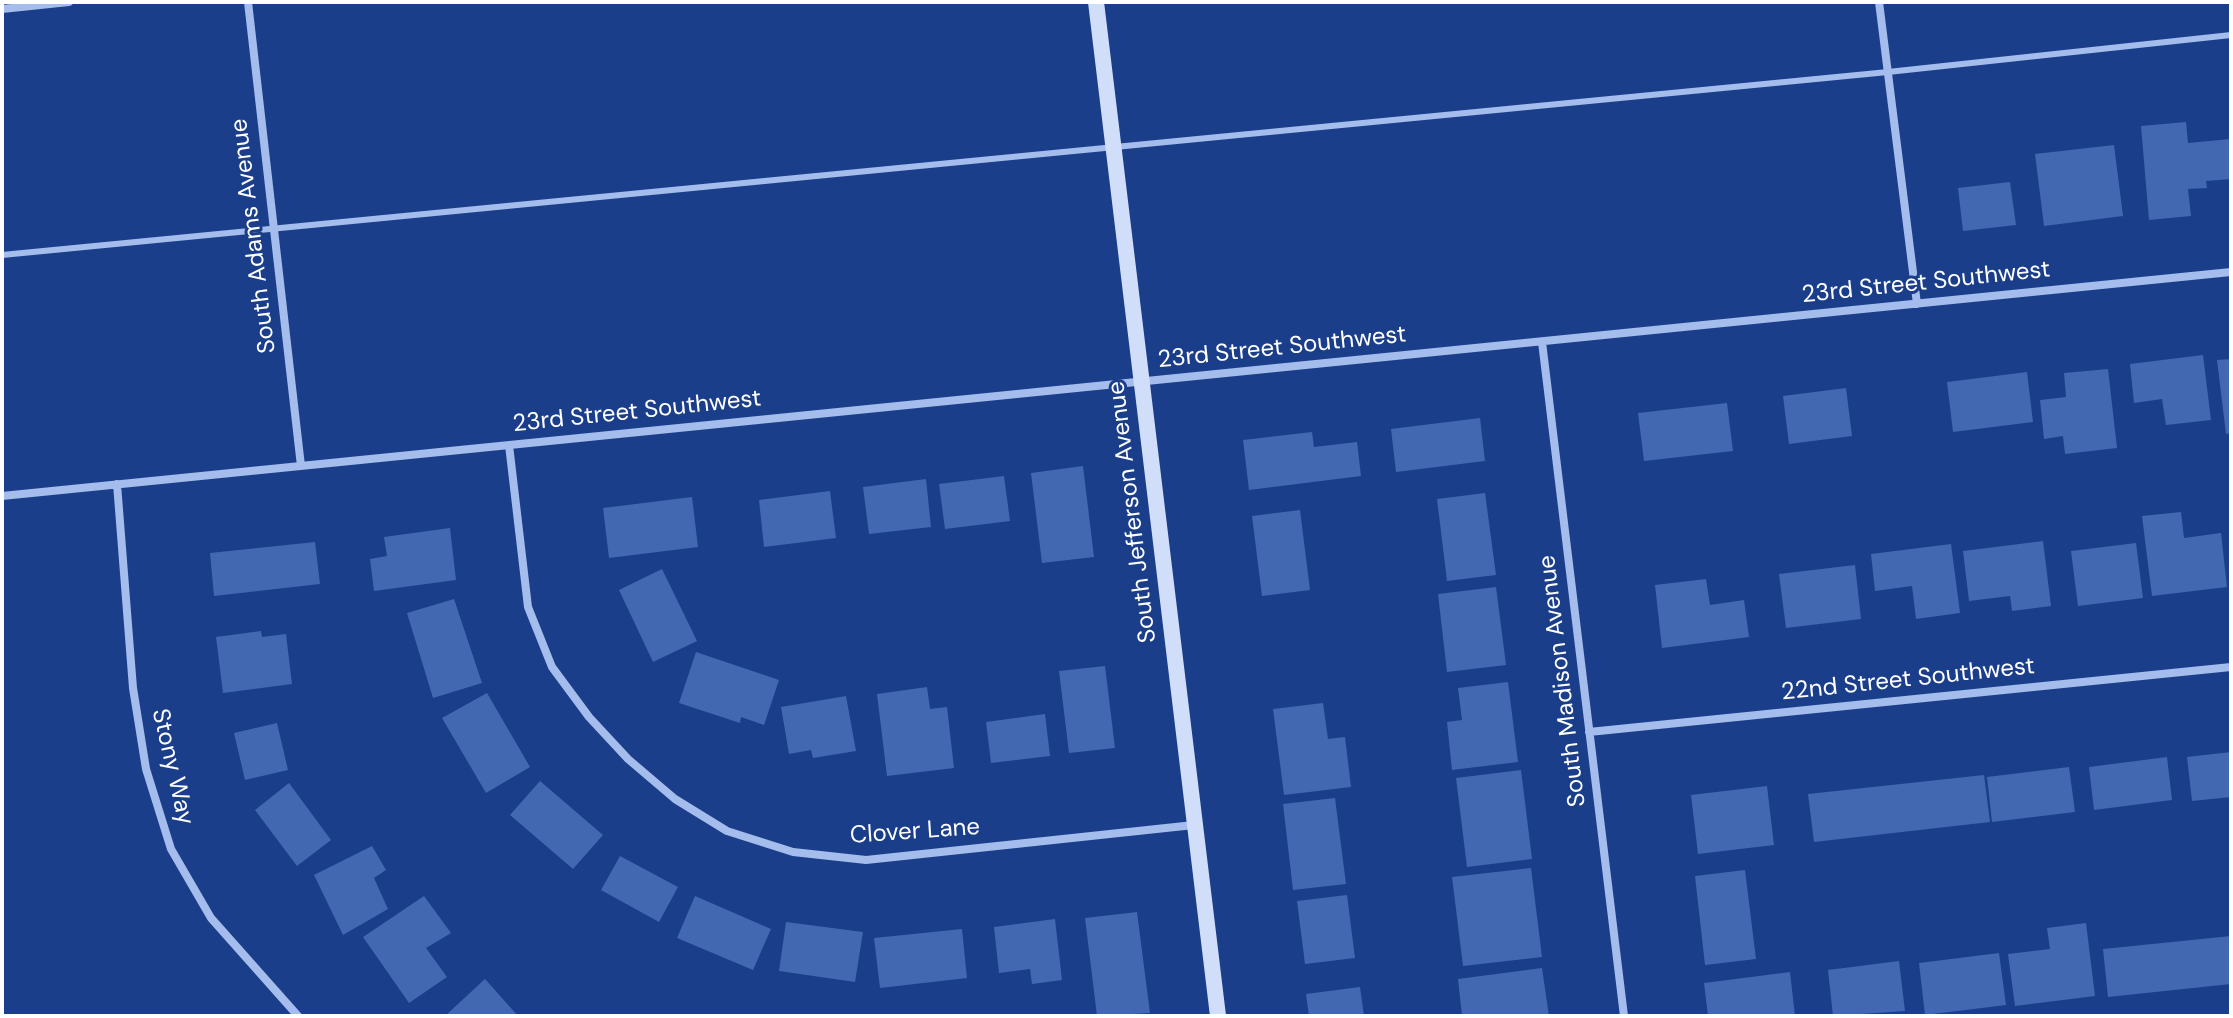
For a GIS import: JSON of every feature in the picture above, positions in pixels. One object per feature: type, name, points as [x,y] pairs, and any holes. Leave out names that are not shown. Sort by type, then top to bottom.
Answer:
[{"type":"street","points":[[2,9],[69,2]]},
{"type":"street","name":"South Adams Avenue","points":[[248,2],[301,466]]},
{"type":"street","name":"South Jefferson Avenue","points":[[1096,2],[1218,1016]]},
{"type":"street","points":[[1879,2],[1917,304]]},
{"type":"street","name":"23rd Street Southwest","points":[[2,496],[2231,272]]},
{"type":"street","name":"South Madison Avenue","points":[[1542,342],[1624,1016]]},
{"type":"street","name":"Clover Lane","points":[[509,445],[528,607],[552,667],[589,717],[628,759],[675,799],[727,831],[793,852],[866,860],[1195,825]]},
{"type":"street","name":"Stony Way","points":[[117,484],[133,688],[146,769],[171,849],[211,918],[298,1016]]},
{"type":"street","name":"22nd Street Southwest","points":[[1589,732],[2231,667]]},
{"type":"lane","points":[[2,255],[1888,72],[2231,35]]},
{"type":"building","points":[[2186,122],[2188,143],[2231,139],[2231,179],[2206,181],[2207,188],[2188,189],[2191,216],[2149,220],[2141,126]]},
{"type":"building","points":[[2114,145],[2123,216],[2044,226],[2035,154]]},
{"type":"building","points":[[2010,182],[2016,225],[1963,231],[1958,188]]},
{"type":"building","points":[[2203,355],[2211,420],[2166,425],[2162,399],[2134,403],[2130,364]]},
{"type":"building","points":[[2231,359],[2231,433],[2226,434],[2217,360]]},
{"type":"building","points":[[2108,369],[2117,448],[2065,454],[2063,436],[2044,439],[2040,400],[2066,397],[2064,373]]},
{"type":"building","points":[[2027,372],[2033,422],[1953,432],[1947,382]]},
{"type":"building","points":[[1846,388],[1852,436],[1789,444],[1783,396]]},
{"type":"building","points":[[1727,403],[1733,451],[1644,461],[1638,413]]},
{"type":"building","points":[[1480,418],[1485,461],[1396,472],[1391,429]]},
{"type":"building","points":[[1312,432],[1314,447],[1357,442],[1361,476],[1249,490],[1243,440]]},
{"type":"building","points":[[1083,466],[1094,557],[1042,563],[1031,473]]},
{"type":"building","points":[[1004,476],[1010,521],[945,529],[939,484]]},
{"type":"building","points":[[926,479],[931,527],[869,534],[863,487]]},
{"type":"building","points":[[830,491],[836,538],[764,547],[759,500]]},
{"type":"building","points":[[1485,493],[1496,575],[1447,581],[1437,499]]},
{"type":"building","points":[[692,497],[698,547],[609,558],[603,508]]},
{"type":"building","points":[[1300,510],[1310,590],[1262,596],[1252,516]]},
{"type":"building","points":[[2181,512],[2184,538],[2221,533],[2227,587],[2152,596],[2142,516]]},
{"type":"building","points":[[450,528],[456,580],[374,591],[370,559],[387,556],[384,537]]},
{"type":"building","points":[[2043,541],[2051,606],[2012,611],[2010,596],[1969,601],[1963,551]]},
{"type":"building","points":[[315,542],[320,584],[214,596],[210,553]]},
{"type":"building","points":[[2136,543],[2143,598],[2078,606],[2071,551]]},
{"type":"building","points":[[1951,544],[1960,613],[1916,619],[1912,586],[1875,591],[1871,554]]},
{"type":"building","points":[[1855,565],[1861,619],[1786,628],[1779,574]]},
{"type":"building","points":[[662,569],[697,641],[653,662],[619,590]]},
{"type":"building","points":[[1706,579],[1710,605],[1744,600],[1749,637],[1662,648],[1655,585]]},
{"type":"building","points":[[1496,587],[1506,665],[1447,672],[1438,594]]},
{"type":"building","points":[[454,599],[482,683],[433,698],[407,613]]},
{"type":"building","points":[[261,631],[262,637],[286,634],[292,684],[223,693],[216,637]]},
{"type":"building","points":[[696,652],[779,680],[764,725],[741,717],[740,723],[679,703]]},
{"type":"building","points":[[1105,666],[1115,748],[1069,753],[1059,671]]},
{"type":"building","points":[[1508,682],[1518,762],[1452,770],[1447,722],[1462,720],[1458,688]]},
{"type":"building","points":[[927,687],[930,709],[947,707],[954,768],[887,776],[877,694]]},
{"type":"building","points":[[487,693],[530,767],[486,793],[442,718]]},
{"type":"building","points":[[846,696],[856,751],[813,758],[811,750],[789,754],[781,707]]},
{"type":"building","points":[[1323,703],[1328,739],[1345,737],[1351,787],[1284,795],[1273,709]]},
{"type":"building","points":[[1045,714],[1050,756],[991,763],[986,722]]},
{"type":"building","points":[[277,723],[288,770],[245,780],[234,733]]},
{"type":"building","points":[[2231,752],[2231,797],[2192,801],[2187,757]]},
{"type":"building","points":[[2167,757],[2172,800],[2094,810],[2089,767]]},
{"type":"building","points":[[2069,767],[2075,812],[1992,822],[1987,777]]},
{"type":"building","points":[[1521,770],[1532,859],[1467,867],[1456,778]]},
{"type":"building","points":[[1984,775],[1990,822],[1814,842],[1808,794]]},
{"type":"building","points":[[540,781],[603,835],[573,869],[510,815]]},
{"type":"building","points":[[289,783],[331,840],[297,866],[255,810]]},
{"type":"building","points":[[1767,786],[1774,845],[1698,854],[1691,795]]},
{"type":"building","points":[[1335,798],[1346,884],[1293,890],[1283,804]]},
{"type":"building","points":[[372,846],[386,870],[374,878],[388,909],[343,935],[314,875]]},
{"type":"building","points":[[620,856],[678,887],[659,922],[601,890]]},
{"type":"building","points":[[1531,868],[1542,957],[1463,966],[1452,877]]},
{"type":"building","points":[[1745,870],[1756,959],[1705,965],[1695,876]]},
{"type":"building","points":[[1347,895],[1355,958],[1305,964],[1297,901]]},
{"type":"building","points":[[424,896],[451,933],[426,948],[447,977],[409,1003],[363,937]]},
{"type":"building","points":[[695,896],[771,929],[753,970],[677,938]]},
{"type":"building","points":[[1137,912],[1150,1013],[1097,1016],[1085,918]]},
{"type":"building","points":[[1055,919],[1062,980],[1032,984],[1030,969],[999,973],[994,927]]},
{"type":"building","points":[[786,922],[863,932],[855,982],[779,971]]},
{"type":"building","points":[[2086,923],[2095,996],[2015,1006],[2008,954],[2050,949],[2047,928]]},
{"type":"building","points":[[962,929],[967,978],[880,988],[874,938]]},
{"type":"building","points":[[2231,936],[2231,984],[2108,997],[2103,949]]},
{"type":"building","points":[[1999,953],[2006,1005],[1925,1015],[1919,963]]},
{"type":"building","points":[[1899,961],[1905,1011],[1833,1016],[1828,970]]},
{"type":"building","points":[[1542,968],[1549,1016],[1462,1016],[1458,979]]},
{"type":"building","points":[[1790,972],[1795,1016],[1708,1016],[1704,983]]},
{"type":"building","points":[[485,979],[518,1016],[445,1016]]},
{"type":"building","points":[[1360,987],[1364,1016],[1309,1016],[1306,994]]}]
